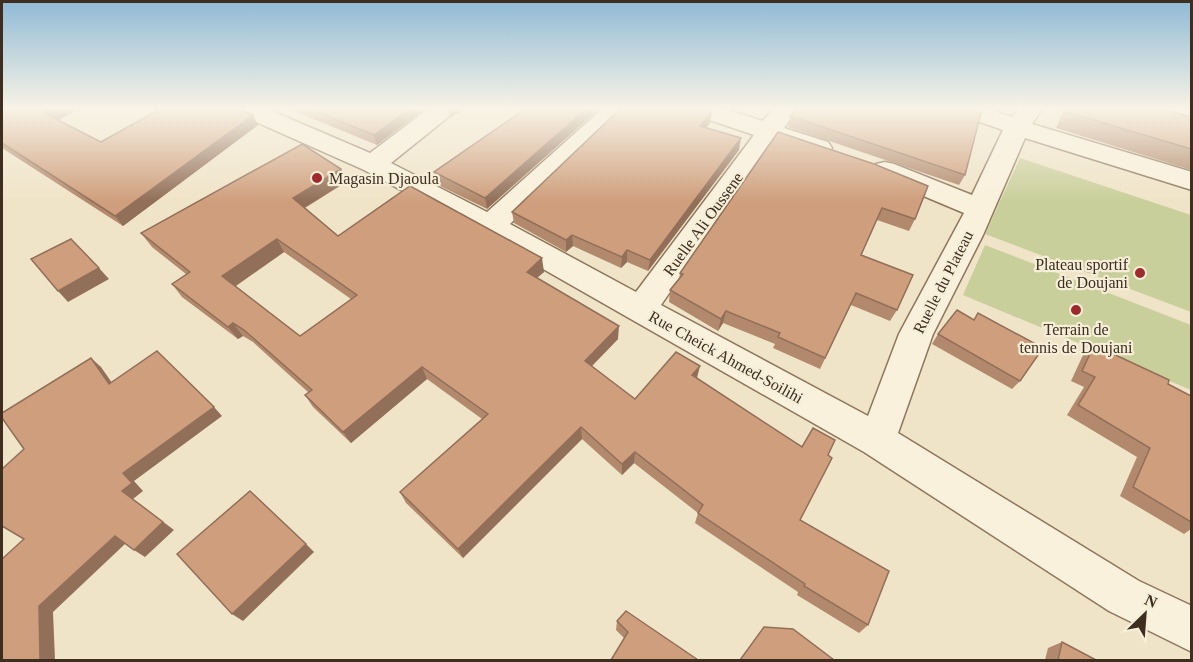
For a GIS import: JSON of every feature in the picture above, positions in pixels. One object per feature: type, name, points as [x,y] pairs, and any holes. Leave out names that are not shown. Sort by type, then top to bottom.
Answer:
[{"type":"street","name":"Rue Cheick Ahmed-Soilihi","points":[[318,140],[373,164],[490,226],[877,440],[1124,596],[1191,630]]},
{"type":"street","points":[[373,164],[404,140]]},
{"type":"street","points":[[490,226],[583,140]]},
{"type":"street","name":"Ruelle Ali Oussene","points":[[640,311],[763,140]]},
{"type":"street","points":[[793,140],[939,191],[979,209]]},
{"type":"street","name":"Ruelle du Plateau","points":[[877,440],[916,334],[1013,140]]},
{"type":"street","points":[[1082,140],[1191,181]]},
{"type":"green space","name":"Plateau sportif de Doujani","points":[[1020,158],[1191,215],[1191,312],[985,234]]},
{"type":"green space","name":"Terrain de tennis de Doujani","points":[[985,245],[1191,325],[1191,390],[963,295]]},
{"type":"building","points":[[2,140],[97,140],[101,142],[105,140],[219,140],[115,216],[2,143]]},
{"type":"building","points":[[480,140],[551,140],[485,198],[434,172]]},
{"type":"building","points":[[588,140],[740,140],[650,260],[627,250],[622,257],[572,235],[566,240],[512,212]]},
{"type":"building","points":[[773,140],[802,140],[874,164],[928,186],[915,219],[882,208],[861,255],[913,275],[897,310],[856,293],[825,358],[778,337],[780,333],[726,311],[721,319],[670,290],[683,274],[680,273]]},
{"type":"building","points":[[861,140],[974,140],[965,175]]},
{"type":"building","points":[[1160,140],[1191,140],[1191,149]]},
{"type":"building","points":[[302,144],[341,169],[293,198],[338,236],[410,186],[542,258],[527,272],[619,326],[585,361],[635,399],[676,352],[700,366],[692,375],[802,447],[813,428],[835,440],[828,455],[832,458],[800,520],[889,571],[868,625],[804,586],[805,584],[698,513],[703,505],[635,452],[622,464],[581,427],[458,549],[400,492],[488,414],[422,367],[343,432],[305,395],[312,390],[244,330],[233,323],[228,327],[172,284],[190,272],[141,233]],"holes":[[[277,239],[357,295],[300,336],[222,276]]]},
{"type":"building","points":[[71,239],[99,268],[58,291],[31,259]]},
{"type":"building","points":[[957,310],[974,320],[978,313],[1043,348],[1020,381],[938,334]]},
{"type":"building","points":[[1094,345],[1169,380],[1168,384],[1191,396],[1191,522],[1133,487],[1150,448],[1078,405],[1095,377],[1082,371]]},
{"type":"building","points":[[157,351],[214,407],[123,473],[132,483],[122,491],[163,522],[134,550],[115,536],[39,606],[40,660],[2,660],[2,559],[24,539],[2,526],[2,469],[24,449],[2,418],[2,413],[91,358],[109,384]]},
{"type":"building","points":[[250,491],[306,544],[232,614],[177,554]]},
{"type":"building","points":[[626,611],[698,660],[611,660],[628,632],[617,621]]},
{"type":"building","points":[[764,627],[793,629],[834,660],[740,660]]},
{"type":"building","points":[[1062,642],[1096,660],[1058,660]]},
{"type":"place","name":"Magasin Djaoula","points":[[317,178]]},
{"type":"place","name":"Plateau sportif de Doujani","points":[[1140,273]]},
{"type":"place","name":"Terrain de tennis de Doujani","points":[[1076,310]]}]
